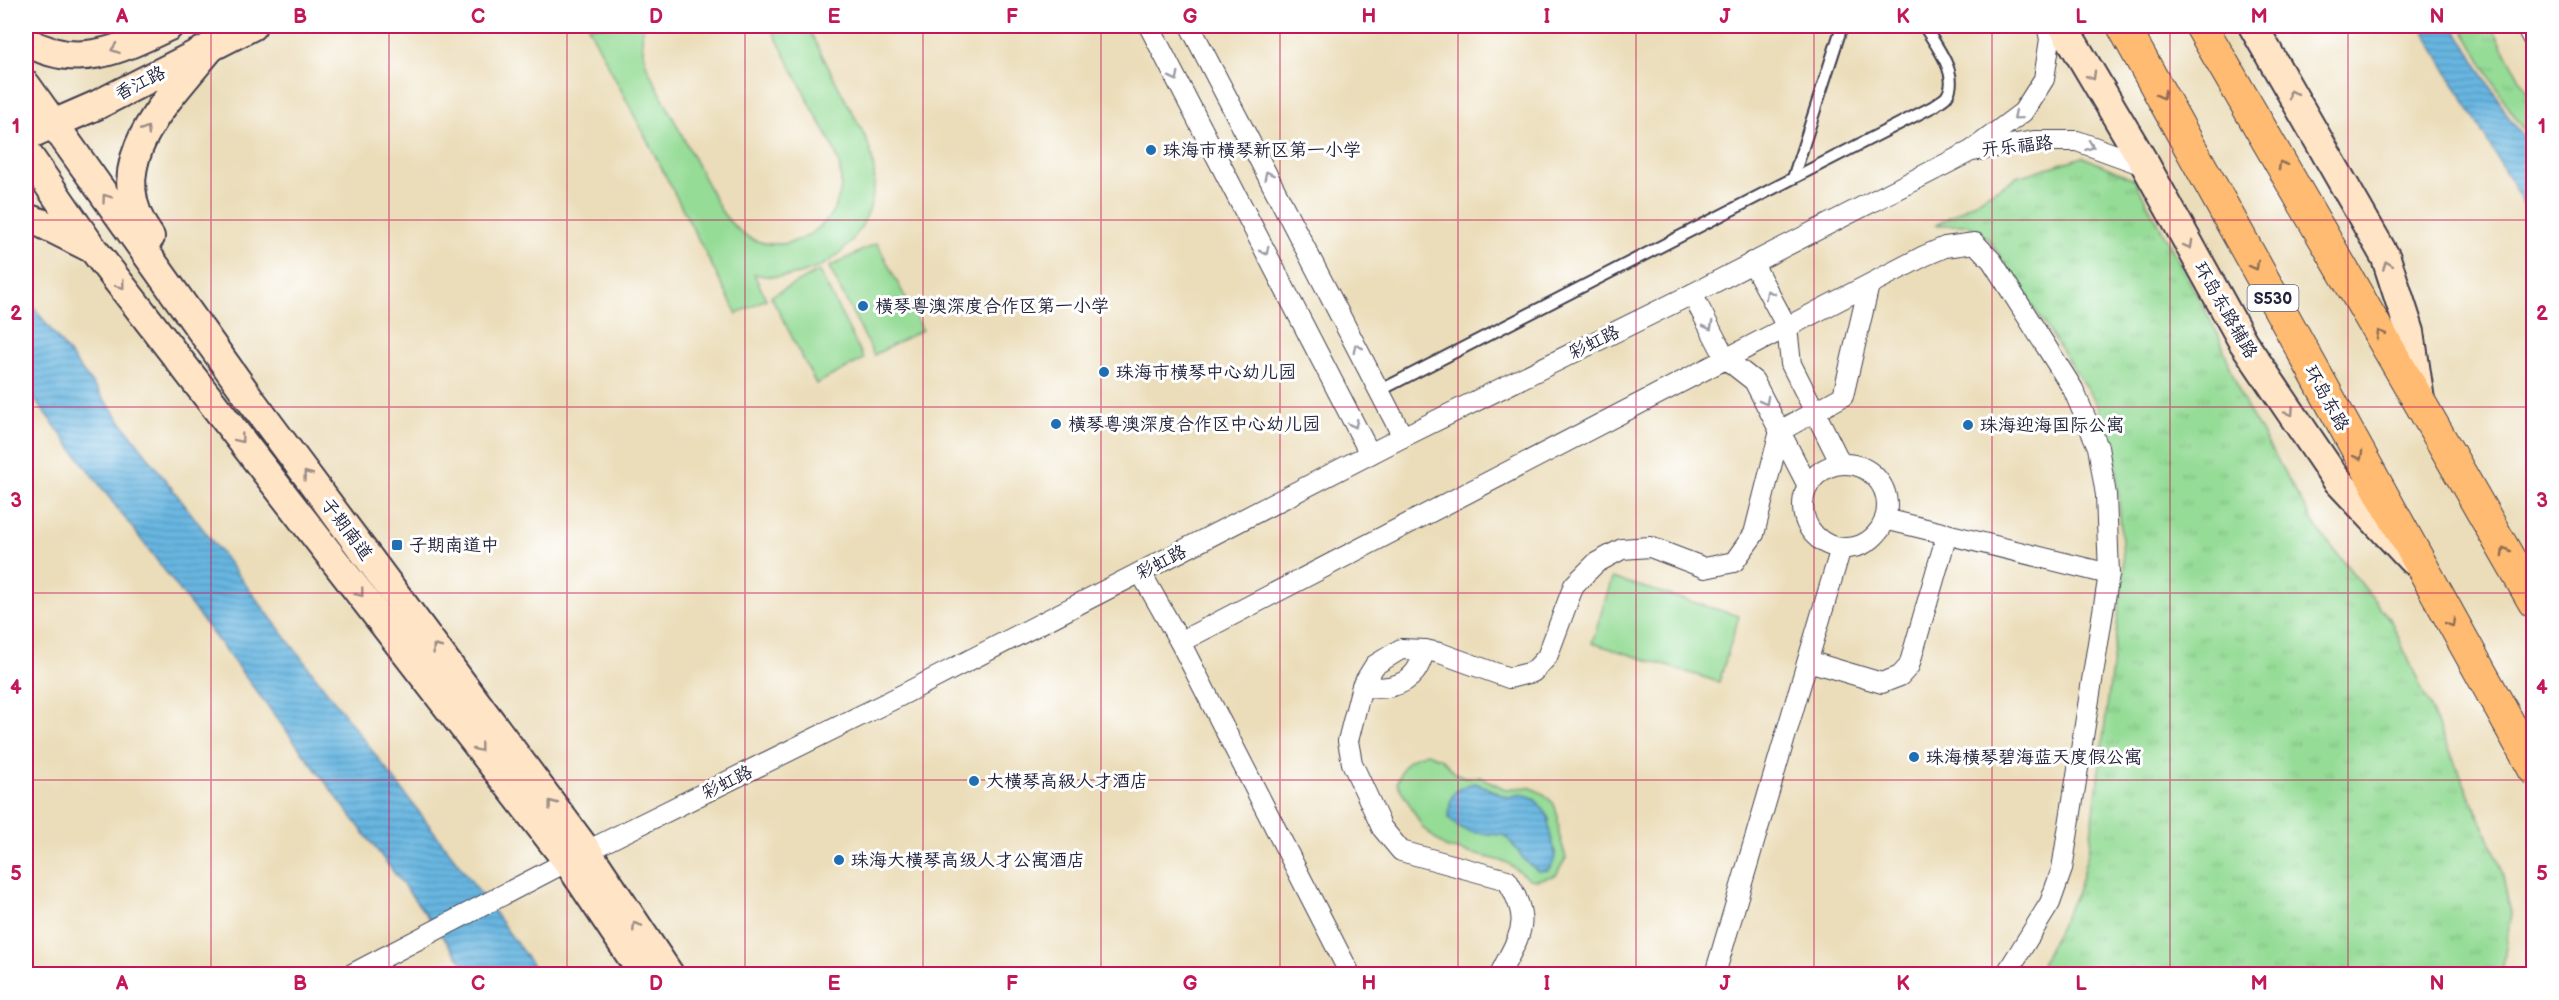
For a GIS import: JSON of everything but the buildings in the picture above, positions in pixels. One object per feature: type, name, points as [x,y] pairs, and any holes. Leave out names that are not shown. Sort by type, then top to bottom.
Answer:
[{"type":"main road","name":"环岛东路","points":[[2123,26],[2422,571],[2525,747],[2534,787]]},
{"type":"main road","points":[[2200,26],[2534,602]]},
{"type":"street","points":[[26,41],[57,54],[89,55],[105,53],[169,26]]},
{"type":"street","name":"香江路","points":[[26,136],[97,105],[252,26]]},
{"type":"street","points":[[1149,26],[1370,454]]},
{"type":"street","points":[[1190,26],[1403,437]]},
{"type":"street","name":"开乐福路","points":[[1971,151],[2023,112],[2043,79],[2050,39],[2047,26]]},
{"type":"street","name":"环岛东路辅路","points":[[2063,26],[2146,166],[2243,342],[2336,479],[2422,571]]},
{"type":"street","points":[[2253,26],[2386,258],[2410,332],[2420,403]]},
{"type":"street","points":[[2526,26],[2534,41]]},
{"type":"street","points":[[211,47],[147,127],[138,146],[133,167],[132,188],[136,208],[144,228],[232,349],[253,403]]},
{"type":"street","name":"子期南道","points":[[26,85],[578,856],[643,975]]},
{"type":"street","name":"开乐福路","points":[[1971,151],[2034,141],[2077,141],[2146,166]]},
{"type":"street","name":"彩虹路","points":[[352,975],[578,856],[897,698],[1403,437],[1692,294],[1971,151]]},
{"type":"street","name":"子期南道","points":[[26,152],[93,249],[578,856],[669,975]]},
{"type":"street","points":[[26,218],[93,249]]},
{"type":"street","points":[[1180,642],[1869,285],[1945,247],[1975,243],[1983,250],[2073,389],[2098,447],[2106,495],[2109,574],[2062,869],[2050,903],[2006,975]]},
{"type":"street","points":[[1752,262],[1787,327],[1791,364],[1841,464]]},
{"type":"street","points":[[1500,975],[1518,936],[1523,914],[1518,898],[1507,880],[1401,851],[1382,828],[1353,763],[1348,741],[1362,686],[1375,665],[1401,649],[1440,653],[1509,678],[1533,672],[1547,657],[1574,585],[1596,563],[1622,549],[1650,547],[1705,568],[1734,562],[1754,534],[1780,431],[1843,396],[1869,285]]},
{"type":"street","points":[[1692,294],[1726,359],[1754,381],[1808,486]]},
{"type":"street","points":[[1841,464],[1855,464],[1868,470],[1878,479],[1885,491],[1888,505],[1886,519],[1879,532],[1869,541],[1856,547],[1841,548],[1828,545],[1816,537],[1803,513],[1803,499],[1816,475],[1828,467],[1841,464]]},
{"type":"street","points":[[1886,519],[2109,574]]},
{"type":"street","points":[[1808,661],[1882,683],[1900,676],[1909,666],[1947,534]]},
{"type":"street","points":[[1715,975],[1841,548]]},
{"type":"street","points":[[1141,573],[1180,642],[1350,975]]},
{"type":"street","points":[[1362,686],[1377,689],[1397,686],[1415,672],[1425,650]]},
{"type":"lane","points":[[1793,178],[1842,26]]},
{"type":"lane","points":[[1379,391],[1934,106],[1946,97],[1951,84],[1949,70],[1924,26]]},
{"type":"green space","points":[[588,26],[643,26],[642,48],[648,69],[720,209],[739,231],[754,240],[770,244],[800,239],[813,232],[834,210],[839,196],[841,180],[835,152],[770,26],[807,26],[861,128],[872,158],[873,197],[858,233],[840,253],[810,271],[777,277],[754,274],[766,299],[737,314]]},
{"type":"green space","points":[[2461,26],[2492,26],[2533,104],[2533,142],[2506,104]]},
{"type":"green space","points":[[2083,157],[2134,179],[2219,336],[2242,399],[2316,527],[2391,621],[2500,863],[2511,913],[2502,974],[2037,974],[2079,887],[2090,844],[2124,570],[2115,448],[2096,403],[1988,238],[1968,225],[1936,225],[2017,177]]},
{"type":"green space","points":[[877,243],[922,330],[874,355],[829,267]]},
{"type":"green space","points":[[819,271],[864,359],[816,384],[771,296]]},
{"type":"green space","points":[[1612,578],[1739,616],[1719,682],[1592,643]]},
{"type":"green space","points":[[1427,753],[1442,759],[1455,773],[1465,777],[1481,777],[1505,789],[1529,787],[1544,794],[1554,804],[1566,858],[1556,875],[1537,880],[1529,879],[1506,862],[1445,847],[1423,828],[1397,783],[1407,763]]},
{"type":"water","points":[[2421,26],[2454,26],[2508,116],[2533,149],[2533,220]]},
{"type":"water","points":[[26,297],[461,867],[539,974],[471,974],[26,388]]},
{"type":"water","points":[[1474,783],[1509,797],[1522,794],[1538,803],[1549,819],[1555,852],[1553,864],[1548,870],[1538,871],[1526,862],[1506,836],[1475,833],[1461,829],[1449,818],[1453,794]]},
{"type":"place","name":"珠海市横琴新区第一小学","points":[[1151,150]]},
{"type":"place","name":"横琴粤澳深度合作区第一小学","points":[[863,306]]},
{"type":"place","name":"珠海市横琴中心幼儿园","points":[[1104,372]]},
{"type":"place","name":"横琴粤澳深度合作区中心幼儿园","points":[[1056,424]]},
{"type":"place","name":"珠海迎海国际公寓","points":[[1968,425]]},
{"type":"place","name":"子期南道中","points":[[397,545]]},
{"type":"place","name":"珠海横琴碧海蓝天度假公寓","points":[[1914,757]]},
{"type":"place","name":"大橫琴高級人才酒店","points":[[974,781]]},
{"type":"place","name":"珠海大横琴高级人才公寓酒店","points":[[839,860]]}]
